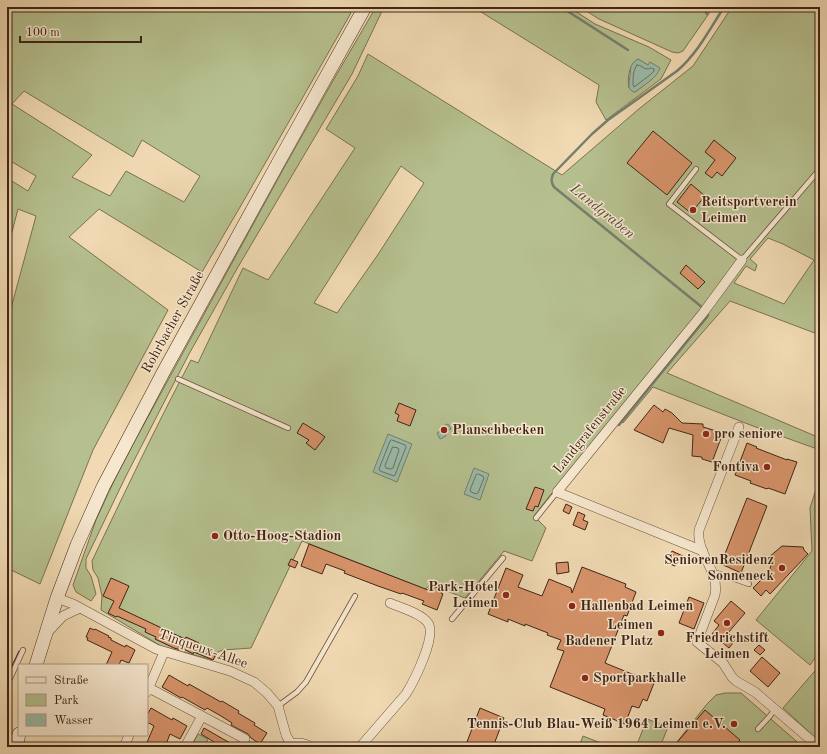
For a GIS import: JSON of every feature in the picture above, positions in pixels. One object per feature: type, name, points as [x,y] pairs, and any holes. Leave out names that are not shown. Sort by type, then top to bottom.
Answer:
[{"type":"main road","name":"Rohrbacher Straße","points":[[36,664],[57,598],[77,546],[117,459],[365,7]]},
{"type":"main road","points":[[16,747],[19,736]]},
{"type":"street","name":"Landgrafenstraße","points":[[703,551],[557,492],[705,311],[742,260]]},
{"type":"street","points":[[739,427],[700,530],[700,543],[713,572],[716,584],[715,595],[696,642],[723,663],[736,681],[755,692],[819,747]]},
{"type":"street","name":"Tinqueux-Allee","points":[[57,598],[73,604],[164,652],[206,663],[243,676],[254,682],[263,688],[278,706],[288,745],[299,743],[312,747]]},
{"type":"street","points":[[360,747],[406,694],[416,676],[430,636],[431,629],[429,624],[420,615],[390,603]]},
{"type":"street","points":[[44,638],[63,616],[80,608]]},
{"type":"street","points":[[164,652],[148,690],[245,739]]},
{"type":"street","points":[[184,747],[202,716]]},
{"type":"street","points":[[124,747],[129,736]]},
{"type":"lane","points":[[696,169],[668,204],[742,260],[820,169]]},
{"type":"lane","points":[[178,380],[288,428]]},
{"type":"lane","points":[[536,518],[557,492]]},
{"type":"lane","points":[[452,619],[503,558]]},
{"type":"lane","points":[[713,572],[749,584]]},
{"type":"lane","points":[[278,706],[297,692],[306,682],[355,596]]},
{"type":"lane","points":[[7,685],[23,650]]},
{"type":"lane","points":[[758,729],[775,709]]},
{"type":"green space","points":[[7,7],[344,7],[351,13],[202,272],[99,209],[69,237],[168,310],[93,450],[40,584],[7,568],[7,323],[36,216],[18,209],[7,251],[7,178],[28,191],[36,176],[7,159],[7,109],[11,104],[7,100]],"holes":[[[24,91],[133,157],[142,140],[200,176],[184,202],[126,171],[110,196],[72,177],[92,155],[12,104]]]},
{"type":"green space","points":[[376,7],[384,7],[352,74],[238,267],[189,354],[126,476],[86,559],[86,568],[91,576],[96,594],[91,601],[76,592],[73,585],[96,520],[115,479],[285,166]]},
{"type":"green space","points":[[473,7],[569,7],[595,24],[649,47],[671,60],[661,79],[606,120],[596,102],[599,85]],"holes":[[[638,59],[648,65],[653,78],[635,92],[629,88],[628,80],[631,68]]]},
{"type":"green space","points":[[580,7],[707,7],[710,12],[683,51],[678,53],[672,52],[599,19]]},
{"type":"green space","points":[[732,7],[820,7],[820,335],[730,301],[667,373],[820,438],[820,450],[653,387],[623,423],[615,415],[534,516],[546,528],[532,561],[504,551],[465,598],[431,585],[425,589],[302,541],[251,648],[223,650],[218,652],[213,660],[161,646],[101,610],[102,596],[98,578],[93,570],[92,561],[128,485],[191,360],[198,363],[243,268],[268,280],[355,148],[326,129],[358,76],[368,54],[562,175],[640,108],[693,66]],"holes":[[[401,166],[424,183],[379,253],[337,313],[314,303]],[[768,238],[814,260],[784,304],[734,283],[746,266],[755,271],[757,265],[750,259]]]},
{"type":"green space","points":[[820,477],[820,651],[810,665],[756,620],[812,551],[810,508]]},
{"type":"green space","points":[[820,665],[820,742],[783,708]]},
{"type":"green space","name":"Tennis-Club Blau-Weiß 1964 Leimen e.V.","points":[[725,693],[741,693],[803,747],[673,747],[707,704],[716,695]]},
{"type":"green space","points":[[647,719],[668,727],[660,747],[636,747]]},
{"type":"green space","points":[[198,734],[208,739],[204,747],[191,747]]},
{"type":"green space","points":[[583,736],[606,745],[605,747],[579,747]]},
{"type":"water","points":[[638,59],[648,65],[650,62],[660,68],[653,78],[633,92],[629,88],[631,66]]},
{"type":"water","name":"Planschbecken","points":[[448,424],[451,429],[444,432],[446,436],[440,439],[437,433],[444,429],[443,426]]},
{"type":"water","points":[[388,434],[412,444],[397,482],[373,472]]},
{"type":"water","points":[[474,468],[489,474],[480,500],[464,494]]},
{"type":"building","points":[[653,131],[692,163],[667,195],[627,163]]},
{"type":"building","points":[[714,140],[736,158],[722,176],[717,172],[712,178],[705,173],[715,160],[705,152]]},
{"type":"building","points":[[691,184],[705,196],[691,213],[677,202]]},
{"type":"building","points":[[686,265],[705,282],[698,289],[680,273]]},
{"type":"building","points":[[399,403],[416,410],[410,426],[397,421],[399,415],[395,413]]},
{"type":"building","name":"pro seniore","points":[[654,405],[663,412],[665,409],[672,413],[682,423],[703,424],[703,427],[723,433],[712,462],[702,459],[702,457],[692,456],[693,435],[669,428],[663,443],[634,430]]},
{"type":"building","points":[[303,423],[325,437],[315,450],[306,443],[309,440],[297,433]]},
{"type":"building","name":"Fontiva","points":[[747,443],[787,460],[797,462],[785,494],[750,483],[751,481],[735,475]]},
{"type":"building","points":[[535,487],[544,490],[538,507],[535,506],[533,511],[526,509]]},
{"type":"building","points":[[747,498],[767,506],[741,573],[721,564]]},
{"type":"building","points":[[566,504],[572,507],[569,514],[563,511]]},
{"type":"building","points":[[578,512],[585,515],[583,520],[588,522],[585,530],[573,525]]},
{"type":"building","points":[[309,544],[428,590],[431,585],[443,590],[437,610],[422,604],[424,601],[378,586],[344,573],[345,571],[326,564],[322,574],[301,566]]},
{"type":"building","name":"SeniorenResidenz Sonneneck","points":[[782,546],[803,547],[808,554],[770,594],[766,590],[761,596],[753,588],[769,572],[772,562],[768,558]]},
{"type":"building","points":[[672,551],[685,557],[683,564],[677,561],[675,566],[667,563]]},
{"type":"building","points":[[291,559],[298,562],[295,568],[288,565]]},
{"type":"building","points":[[568,562],[569,572],[557,574],[556,563]]},
{"type":"building","points":[[582,567],[626,584],[625,587],[636,592],[627,616],[624,615],[605,663],[654,683],[647,701],[643,699],[639,708],[632,706],[625,724],[603,715],[605,709],[550,687],[564,651],[557,649],[561,640],[525,624],[525,626],[508,619],[508,622],[488,614],[506,568],[523,575],[518,587],[542,596],[549,579],[571,588],[572,593]]},
{"type":"building","points":[[111,578],[129,586],[119,608],[185,639],[186,637],[199,643],[198,645],[216,654],[213,660],[194,652],[193,654],[182,648],[181,650],[174,648],[155,639],[156,637],[145,632],[146,629],[108,613],[114,601],[103,596]]},
{"type":"building","points":[[689,597],[704,603],[694,629],[679,623]]},
{"type":"building","name":"Friedrichstift Leimen","points":[[731,601],[745,613],[728,633],[736,639],[729,648],[712,634],[719,625],[714,621]]},
{"type":"building","points":[[90,628],[95,629],[109,636],[108,637],[111,638],[111,640],[135,650],[129,663],[121,660],[119,664],[106,664],[112,652],[87,640],[88,638],[86,637]]},
{"type":"building","points":[[759,645],[765,650],[760,655],[754,650]]},
{"type":"building","points":[[762,657],[780,673],[768,687],[750,671]]},
{"type":"building","points":[[169,675],[188,686],[189,684],[221,702],[222,701],[255,723],[254,725],[267,733],[260,744],[248,734],[231,725],[232,723],[221,716],[207,708],[205,710],[162,687]]},
{"type":"building","points":[[151,708],[172,720],[173,718],[187,726],[180,739],[170,734],[165,747],[145,747],[154,726],[148,723],[148,713]]},
{"type":"building","points":[[480,708],[504,718],[493,747],[465,747]]},
{"type":"building","points":[[705,710],[740,740],[735,747],[673,747]]},
{"type":"building","points":[[204,728],[238,747],[211,747],[214,742],[201,734]]},
{"type":"waterway","points":[[561,7],[628,50]]},
{"type":"waterway","name":"Landgraben","points":[[703,7],[707,14]]},
{"type":"waterway","name":"Landgraben","points":[[703,308],[554,187],[552,179],[553,174],[592,134],[608,120],[677,71],[691,57],[703,41],[724,7]]},
{"type":"waterway","name":"Landgraben","points":[[619,425],[707,317],[707,312]]},
{"type":"tram line","points":[[7,676],[19,651]]},
{"type":"place","name":"Reitsportverein Leimen","points":[[693,210]]},
{"type":"place","name":"Planschbecken","points":[[444,430]]},
{"type":"place","name":"pro seniore","points":[[706,434]]},
{"type":"place","name":"Fontiva","points":[[767,467]]},
{"type":"place","name":"Otto-Hoog-Stadion","points":[[215,536]]},
{"type":"place","name":"SeniorenResidenz Sonneneck","points":[[782,568]]},
{"type":"place","name":"Park-Hotel Leimen","points":[[506,595]]},
{"type":"place","name":"Hallenbad Leimen","points":[[572,606]]},
{"type":"place","name":"Friedrichstift Leimen","points":[[727,623]]},
{"type":"place","name":"Leimen Badener Platz","points":[[661,633]]},
{"type":"place","name":"Sportparkhalle","points":[[585,678]]},
{"type":"place","name":"Tennis-Club Blau-Weiß 1964 Leimen e.V.","points":[[734,724]]}]
